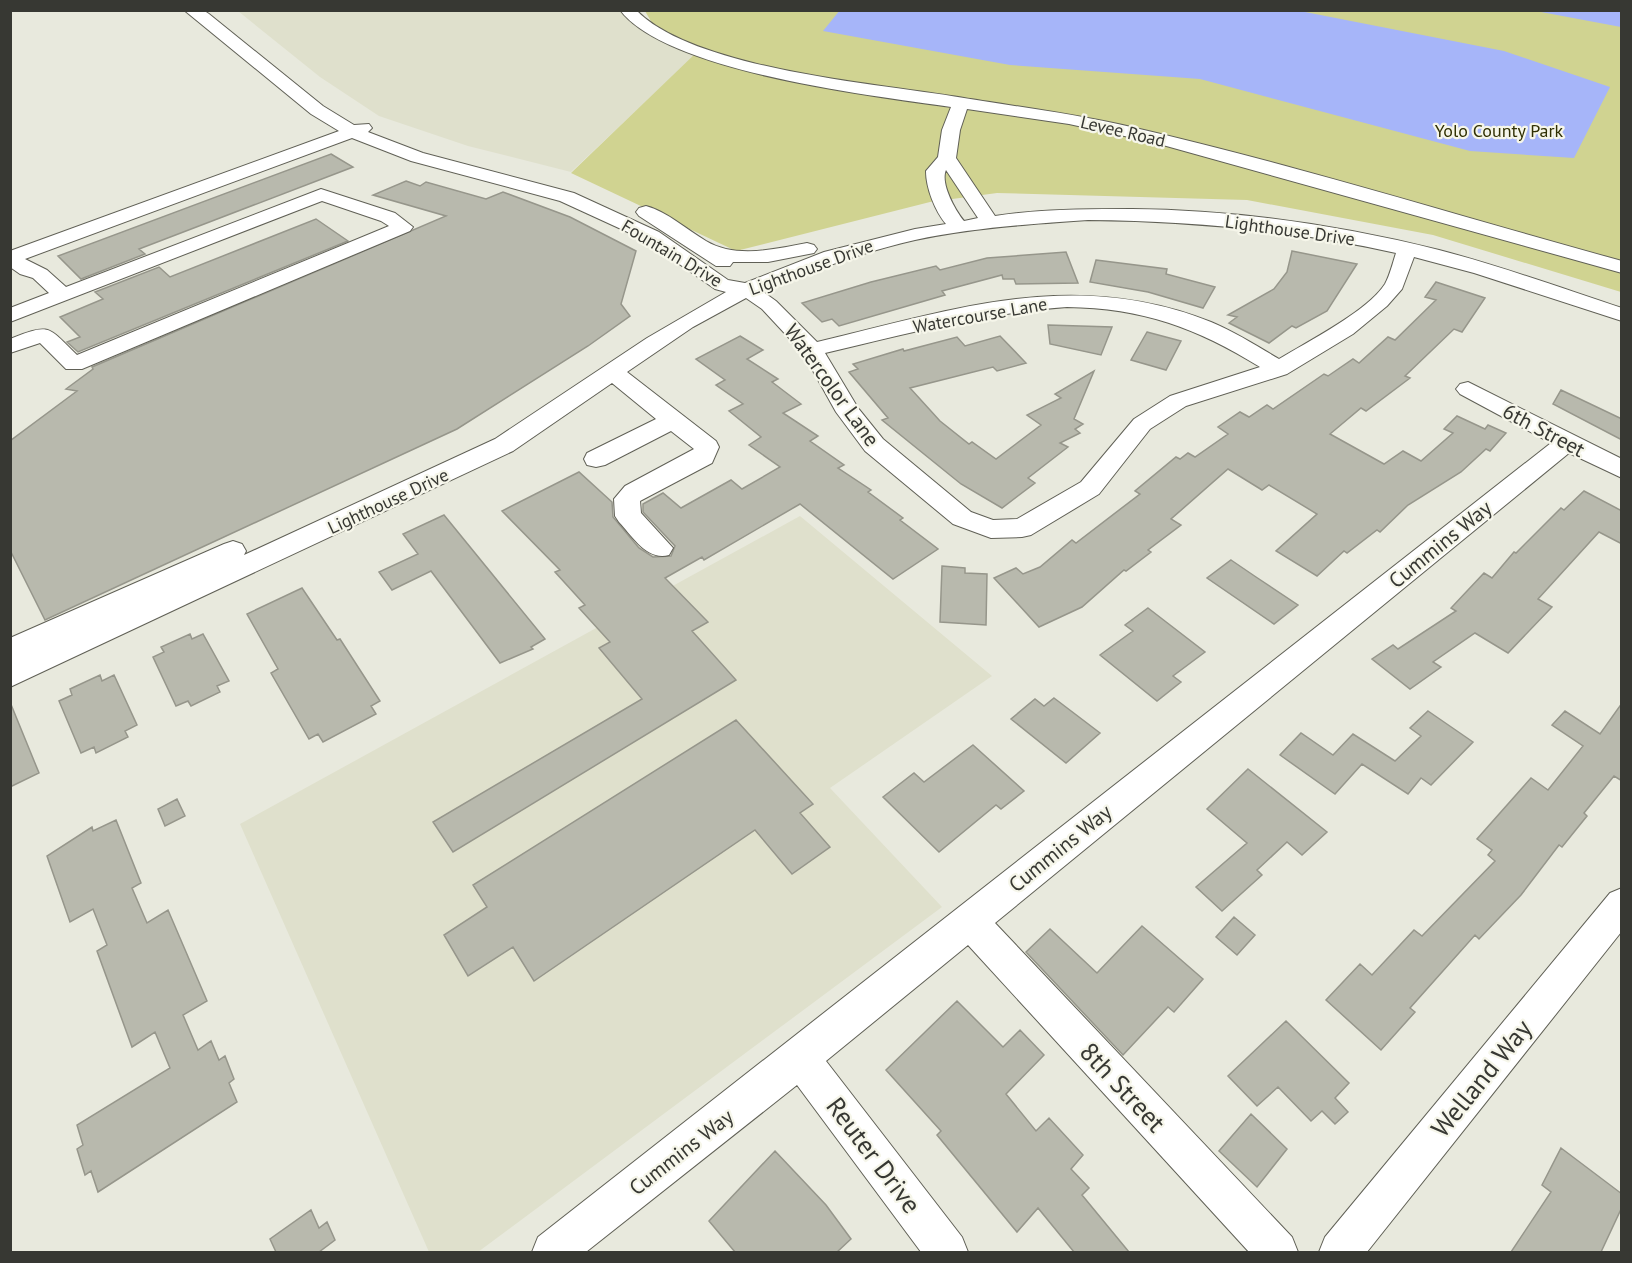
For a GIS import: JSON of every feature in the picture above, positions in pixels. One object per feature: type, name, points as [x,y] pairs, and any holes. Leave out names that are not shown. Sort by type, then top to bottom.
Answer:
[{"type":"street","name":"Fountain Drive","points":[[191,10],[204,17],[317,110],[352,132],[417,157],[525,184],[587,206],[652,236],[737,283]]},
{"type":"street","name":"Levee Road","points":[[627,10],[643,28],[660,39],[689,49],[828,83],[1039,113],[1186,146],[1622,267]]},
{"type":"street","points":[[286,62],[316,87]]},
{"type":"street","points":[[332,98],[374,123],[436,147],[536,171],[595,190]]},
{"type":"street","points":[[954,221],[935,179],[935,171],[947,158],[951,130],[961,102]]},
{"type":"street","points":[[64,296],[40,274],[27,270],[17,256],[374,123]]},
{"type":"street","points":[[947,158],[957,170],[984,215]]},
{"type":"street","points":[[321,195],[388,217],[403,227],[74,364],[43,334],[16,314],[321,195]]},
{"type":"street","name":"Lighthouse Drive","points":[[10,675],[504,445],[556,413],[612,372],[694,318],[737,283],[783,273],[954,221],[984,215],[1116,201],[1259,209],[1348,223],[1438,245],[1622,302]]},
{"type":"street","name":"Fountain Drive","points":[[627,203],[661,220],[696,243],[737,283]]},
{"type":"street","name":"Lighthouse Drive","points":[[984,215],[1160,215],[1306,229],[1407,249],[1466,265],[1622,315]]},
{"type":"street","name":"Lighthouse Drive","points":[[10,651],[488,433],[538,403],[634,336],[807,249],[884,226],[954,221]]},
{"type":"street","points":[[696,243],[718,253],[739,257],[760,257],[807,249]]},
{"type":"street","name":"Watercolor Lane","points":[[737,283],[769,304],[812,350],[848,412],[874,446],[962,518],[991,529],[1022,528],[1090,488],[1142,424],[1178,401],[1279,369],[1345,329],[1380,302],[1395,285],[1407,249]]},
{"type":"street","name":"Watercourse Lane","points":[[812,350],[960,315],[1041,301],[1104,301],[1192,322],[1223,336],[1279,369]]},
{"type":"street","points":[[10,347],[43,334]]},
{"type":"street","points":[[612,372],[707,447],[703,457],[634,492],[627,499],[628,516],[660,548]]},
{"type":"street","name":"6th Street","points":[[1468,389],[1622,470]]},
{"type":"street","points":[[596,459],[673,420]]},
{"type":"street","name":"Cummins Way","points":[[553,1252],[800,1058],[1567,442]]},
{"type":"street","name":"Welland Way","points":[[1340,1252],[1622,904]]},
{"type":"street","name":"8th Street","points":[[969,921],[1277,1252]]},
{"type":"street","name":"Reuter Drive","points":[[800,1058],[947,1252]]},
{"type":"shaded area","points":[[238,11],[625,11],[633,23],[695,55],[571,172],[468,146],[379,116],[320,77]]},
{"type":"shaded area","points":[[800,516],[992,676],[830,788],[942,907],[478,1252],[429,1252],[240,824]]},
{"type":"green space","name":"Yolo County Park","points":[[1552,10],[1621,23],[1621,292],[1433,235],[1247,200],[997,193],[930,202],[736,251],[571,173],[698,51],[652,23],[645,11]]},
{"type":"water","points":[[840,10],[1300,11],[1504,51],[1610,87],[1574,158],[1470,151],[1200,79],[1010,65],[823,31]]},
{"type":"water","points":[[1537,11],[1621,11],[1621,27],[1541,12]]},
{"type":"building","points":[[331,154],[353,167],[139,249],[145,254],[81,279],[58,256]]},
{"type":"building","points":[[406,181],[420,186],[426,182],[486,199],[503,192],[570,217],[636,251],[621,304],[630,316],[588,346],[457,429],[45,620],[10,550],[10,441],[77,391],[66,389],[93,369],[92,367],[446,216],[373,195]]},
{"type":"building","points":[[316,219],[348,241],[78,352],[67,342],[80,337],[60,317],[103,299],[95,292],[159,267],[170,277]]},
{"type":"building","points":[[1292,251],[1357,264],[1327,311],[1296,328],[1292,326],[1269,343],[1229,323],[1237,317],[1228,315],[1274,289],[1287,272]]},
{"type":"building","points":[[1066,252],[1078,283],[1016,284],[1014,279],[1003,279],[1002,275],[942,291],[945,295],[839,326],[832,319],[822,322],[802,303],[871,282],[936,266],[940,270],[987,258]]},
{"type":"building","points":[[1096,260],[1167,269],[1166,274],[1215,287],[1203,308],[1148,292],[1090,282]]},
{"type":"building","points":[[1436,282],[1485,298],[1462,332],[1454,329],[1405,376],[1410,378],[1366,411],[1361,408],[1330,434],[1384,464],[1403,451],[1421,461],[1453,433],[1444,429],[1457,416],[1485,429],[1488,425],[1506,433],[1490,451],[1486,449],[1461,472],[1408,505],[1380,532],[1377,530],[1347,553],[1344,551],[1317,576],[1276,551],[1317,514],[1269,485],[1262,490],[1228,469],[1171,519],[1181,525],[1082,607],[1039,627],[994,578],[1016,568],[1023,574],[1040,567],[1072,540],[1076,543],[1140,494],[1135,491],[1176,457],[1180,459],[1188,453],[1195,457],[1228,434],[1218,427],[1240,412],[1249,417],[1267,405],[1273,409],[1324,374],[1328,376],[1353,359],[1359,363],[1388,337],[1395,340],[1436,300],[1425,297]]},
{"type":"building","points":[[1048,325],[1112,327],[1101,355],[1050,344]]},
{"type":"building","points":[[1147,332],[1181,341],[1166,370],[1131,360]]},
{"type":"building","points":[[740,336],[763,350],[747,359],[778,379],[772,382],[801,404],[783,413],[818,436],[810,441],[844,465],[838,468],[871,490],[868,492],[903,518],[900,520],[938,549],[893,579],[800,504],[704,560],[702,557],[665,578],[708,622],[692,631],[736,680],[453,852],[433,822],[642,699],[599,648],[610,642],[579,608],[585,605],[555,572],[560,570],[502,511],[579,472],[612,502],[613,517],[639,548],[653,557],[671,556],[675,546],[643,512],[643,504],[663,493],[681,508],[731,480],[742,489],[780,467],[749,445],[761,437],[729,411],[743,404],[716,385],[725,380],[696,359]]},
{"type":"building","points":[[1000,336],[1026,363],[997,371],[993,367],[910,388],[940,421],[969,444],[972,442],[996,459],[1041,425],[1027,415],[1061,398],[1055,394],[1094,371],[1074,419],[1083,424],[1075,429],[1080,433],[1060,443],[1068,447],[1028,478],[1035,483],[1002,508],[961,484],[882,420],[888,418],[849,372],[858,369],[853,364],[903,349],[904,351],[957,337],[965,346]]},
{"type":"building","points":[[1561,390],[1622,419],[1622,440],[1553,404]]},
{"type":"building","points":[[1584,491],[1622,511],[1622,544],[1599,532],[1538,599],[1552,607],[1508,653],[1475,633],[1433,662],[1441,667],[1410,689],[1372,659],[1393,645],[1398,649],[1456,611],[1451,608],[1484,573],[1492,578],[1514,552],[1516,553],[1561,508],[1564,510]]},
{"type":"building","points":[[444,515],[545,639],[531,647],[533,649],[500,663],[431,571],[392,590],[379,572],[418,554],[403,534]]},
{"type":"building","points":[[1231,560],[1298,605],[1274,624],[1207,578]]},
{"type":"building","points":[[942,566],[965,568],[965,573],[987,574],[986,625],[940,622]]},
{"type":"building","points":[[302,588],[337,640],[340,639],[380,701],[371,706],[376,714],[323,742],[318,734],[309,739],[271,673],[278,669],[247,614]]},
{"type":"building","points":[[1148,608],[1205,652],[1173,676],[1181,682],[1157,701],[1100,655],[1133,631],[1125,625]]},
{"type":"building","points":[[190,634],[192,639],[203,634],[229,681],[217,686],[220,692],[191,706],[188,701],[176,706],[153,657],[164,652],[161,647]]},
{"type":"building","points":[[100,675],[102,681],[114,675],[137,725],[125,731],[128,737],[96,753],[94,747],[81,753],[59,701],[72,695],[70,689]]},
{"type":"building","points":[[1054,698],[1100,733],[1066,763],[1011,719],[1035,699],[1044,706]]},
{"type":"building","points":[[10,702],[39,773],[10,787]]},
{"type":"building","points":[[1622,703],[1622,781],[1614,776],[1584,813],[1587,816],[1562,847],[1559,845],[1521,895],[1479,939],[1475,935],[1410,1008],[1415,1012],[1381,1050],[1326,1000],[1360,964],[1372,975],[1414,930],[1422,936],[1495,861],[1488,855],[1492,850],[1477,839],[1531,778],[1548,790],[1583,746],[1552,725],[1565,711],[1600,734]]},
{"type":"building","points":[[1428,711],[1473,742],[1431,785],[1421,778],[1408,794],[1362,764],[1335,794],[1280,755],[1301,733],[1333,755],[1353,734],[1395,761],[1421,736],[1410,728]]},
{"type":"building","points":[[736,720],[813,804],[800,813],[830,847],[792,874],[755,830],[534,981],[513,947],[468,976],[444,935],[487,907],[473,885]]},
{"type":"building","points":[[973,745],[1024,791],[1001,809],[996,805],[939,852],[883,797],[914,773],[924,782]]},
{"type":"building","points":[[1248,769],[1327,832],[1302,855],[1287,842],[1257,870],[1262,875],[1222,911],[1196,887],[1247,843],[1207,809]]},
{"type":"building","points":[[177,799],[185,816],[165,826],[158,809]]},
{"type":"building","points":[[116,820],[141,883],[132,888],[147,923],[168,910],[207,1001],[183,1015],[198,1050],[211,1041],[219,1060],[225,1056],[234,1079],[229,1083],[237,1102],[98,1192],[91,1171],[85,1175],[77,1149],[83,1145],[77,1125],[170,1068],[155,1032],[132,1047],[97,951],[107,945],[93,909],[70,922],[47,856],[92,827],[93,831]]},
{"type":"building","points":[[1234,917],[1255,935],[1237,955],[1216,937]]},
{"type":"building","points":[[1142,926],[1203,979],[1174,1012],[1168,1007],[1123,1055],[1026,952],[1050,929],[1097,973]]},
{"type":"building","points":[[957,1001],[1003,1047],[1020,1030],[1044,1055],[1006,1094],[1036,1131],[1049,1118],[1083,1155],[1071,1169],[1089,1188],[1082,1195],[1129,1252],[1074,1252],[1038,1208],[1017,1232],[937,1135],[941,1131],[886,1070]]},
{"type":"building","points":[[1286,1021],[1349,1083],[1335,1098],[1348,1112],[1335,1124],[1322,1111],[1311,1121],[1278,1087],[1257,1106],[1228,1076]]},
{"type":"building","points":[[1251,1114],[1287,1149],[1257,1187],[1219,1151]]},
{"type":"building","points":[[1561,1148],[1622,1194],[1622,1207],[1601,1252],[1511,1252],[1551,1192],[1542,1185]]},
{"type":"building","points":[[775,1151],[826,1205],[851,1239],[837,1252],[735,1252],[709,1221]]},
{"type":"building","points":[[311,1210],[319,1228],[327,1222],[335,1240],[319,1252],[276,1252],[270,1239]]}]
